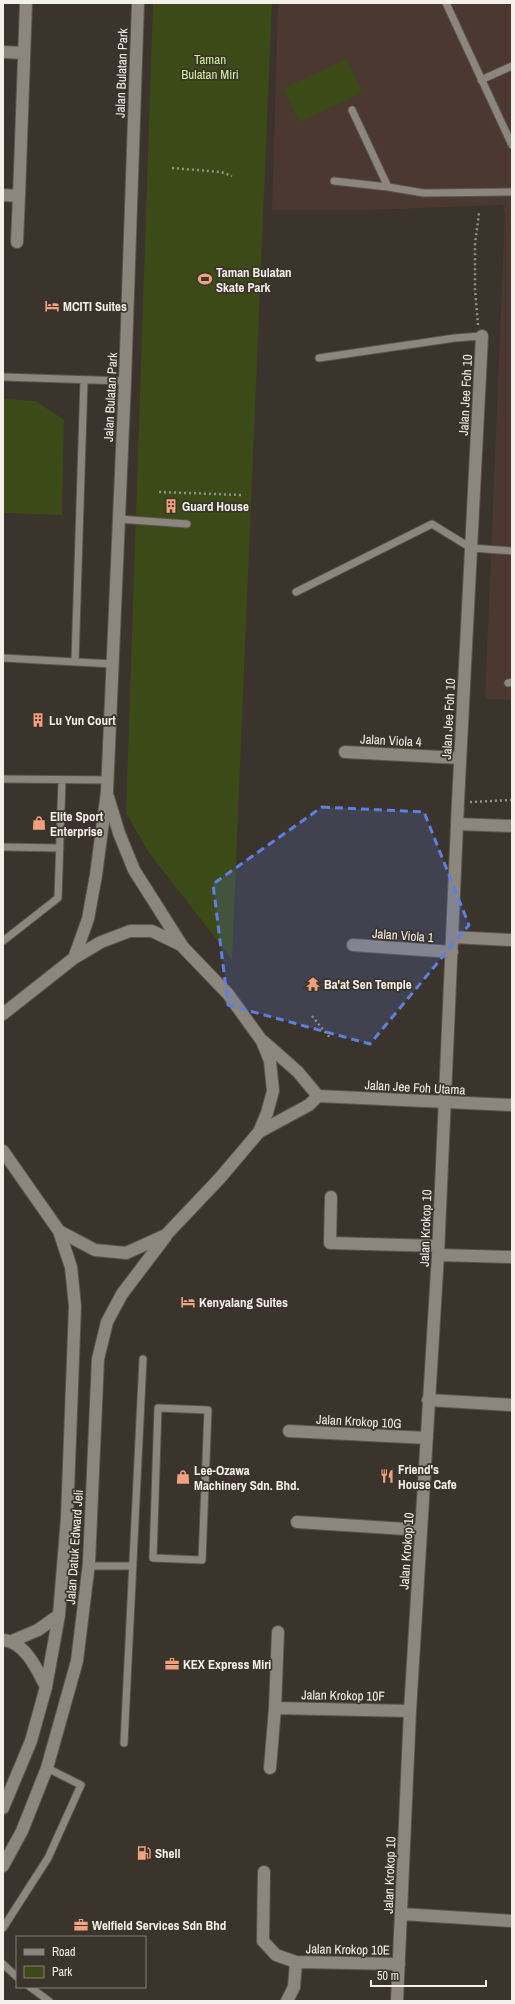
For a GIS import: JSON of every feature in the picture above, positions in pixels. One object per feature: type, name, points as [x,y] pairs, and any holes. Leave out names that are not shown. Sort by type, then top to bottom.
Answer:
[{"type":"street","points":[[17,242],[26,3]]},
{"type":"street","name":"Jalan Bulatan Park","points":[[107,786],[125,381],[138,3]]},
{"type":"street","points":[[3,52],[23,53]]},
{"type":"street","points":[[3,195],[19,196]]},
{"type":"street","name":"Jalan Jee Foh 10","points":[[444,1103],[482,336]]},
{"type":"street","name":"Jalan Viola 4","points":[[345,752],[460,758]]},
{"type":"street","points":[[107,786],[119,833],[134,870],[181,945],[228,994],[262,1040],[298,1072],[318,1096],[309,1105],[259,1132]]},
{"type":"street","points":[[74,958],[88,918],[96,875],[107,786]]},
{"type":"street","points":[[457,824],[512,826]]},
{"type":"street","points":[[3,1014],[74,958],[101,942],[130,932],[152,931],[181,945]]},
{"type":"street","points":[[452,936],[512,940]]},
{"type":"street","name":"Jalan Viola 1","points":[[353,946],[452,952]]},
{"type":"street","points":[[3,1151],[59,1232],[94,1250],[126,1253],[166,1234],[220,1178],[259,1132],[267,1114],[273,1091],[270,1061],[262,1040]]},
{"type":"street","name":"Jalan Jee Foh Utama","points":[[318,1096],[512,1105]]},
{"type":"street","name":"Jalan Krokop 10","points":[[397,2001],[410,1711],[438,1250],[444,1103]]},
{"type":"street","points":[[331,1197],[330,1243],[438,1250],[512,1257]]},
{"type":"street","name":"Jalan Datuk Edward Jeli","points":[[3,1808],[31,1741],[46,1687],[59,1615],[67,1518],[75,1306],[70,1267],[59,1232]]},
{"type":"street","name":"Jalan Datuk Edward Jeli","points":[[3,1866],[22,1831],[48,1768],[77,1662],[89,1566],[98,1359],[107,1322],[122,1294],[166,1234]]},
{"type":"street","points":[[428,1400],[512,1405]]},
{"type":"street","name":"Jalan Krokop 10G","points":[[289,1431],[427,1438]]},
{"type":"street","points":[[297,1522],[421,1530]]},
{"type":"street","points":[[7,1640],[38,1630],[59,1615]]},
{"type":"street","points":[[270,1768],[275,1708],[278,1632]]},
{"type":"street","points":[[7,1640],[32,1660],[46,1687]]},
{"type":"street","name":"Jalan Krokop 10F","points":[[275,1708],[410,1711]]},
{"type":"street","name":"Jalan Krokop 10E","points":[[264,1872],[263,1941],[276,1955],[296,1962],[399,1964]]},
{"type":"street","points":[[402,1914],[512,1921]]},
{"type":"street","name":"Jalan Krokop 10E","points":[[287,2001],[294,1987],[296,1962]]},
{"type":"lane","points":[[446,3],[512,145]]},
{"type":"lane","points":[[481,80],[512,66]]},
{"type":"lane","points":[[352,110],[388,186]]},
{"type":"lane","points":[[334,181],[388,186],[424,193],[512,192]]},
{"type":"lane","points":[[319,358],[455,338],[482,336]]},
{"type":"lane","points":[[3,377],[125,381]]},
{"type":"lane","points":[[75,662],[84,380]]},
{"type":"lane","points":[[118,519],[187,524]]},
{"type":"lane","points":[[296,592],[432,524],[471,548],[512,551]]},
{"type":"lane","points":[[3,658],[113,664]]},
{"type":"lane","points":[[3,779],[62,780],[107,786]]},
{"type":"lane","points":[[3,941],[58,898],[62,780]]},
{"type":"lane","points":[[3,847],[60,848]]},
{"type":"lane","points":[[124,1742],[143,1359]]},
{"type":"lane","points":[[158,1408],[208,1410],[202,1560],[153,1558],[158,1408]]},
{"type":"lane","points":[[89,1566],[133,1566]]},
{"type":"lane","points":[[3,1928],[48,1858],[81,1785],[48,1768]]},
{"type":"lane","points":[[3,1964],[16,1976]]},
{"type":"lane","points":[[31,1988],[49,2001]]},
{"type":"path","points":[[172,168],[221,172],[232,176]]},
{"type":"path","points":[[479,213],[475,244],[475,290],[477,323],[482,336]]},
{"type":"path","points":[[159,492],[241,495]]},
{"type":"path","points":[[458,802],[512,800]]},
{"type":"path","points":[[312,1016],[331,1039]]},
{"type":"highlighted area","points":[[322,807],[424,812],[469,925],[370,1044],[228,1005],[213,884]]},
{"type":"shaded area","points":[[278,3],[512,3],[512,700],[485,699],[505,214],[503,205],[369,210],[272,210]]},
{"type":"green space","name":"Taman Bulatan Miri","points":[[153,3],[272,3],[232,959],[149,853],[126,813]]},
{"type":"green space","points":[[347,59],[362,93],[299,122],[283,88]]},
{"type":"green space","points":[[3,399],[36,401],[64,420],[62,515],[3,513]]},
{"type":"place","name":"Taman Bulatan Skate Park","points":[[205,279]]},
{"type":"place","name":"MCITI Suites","points":[[52,306]]},
{"type":"place","name":"Guard House","points":[[171,506]]},
{"type":"place","name":"Lu Yun Court","points":[[38,720]]},
{"type":"place","name":"Elite Sport Enterprise","points":[[39,823]]},
{"type":"place","name":"Ba'at Sen Temple","points":[[313,984]]},
{"type":"place","name":"Kenyalang Suites","points":[[188,1302]]},
{"type":"place","name":"Friend's House Cafe","points":[[387,1476]]},
{"type":"place","name":"Lee-Ozawa Machinery Sdn. Bhd.","points":[[183,1477]]},
{"type":"place","name":"KEX Express Miri","points":[[172,1664]]},
{"type":"place","name":"Shell","points":[[144,1853]]},
{"type":"place","name":"Welfield Services Sdn Bhd","points":[[81,1925]]}]
